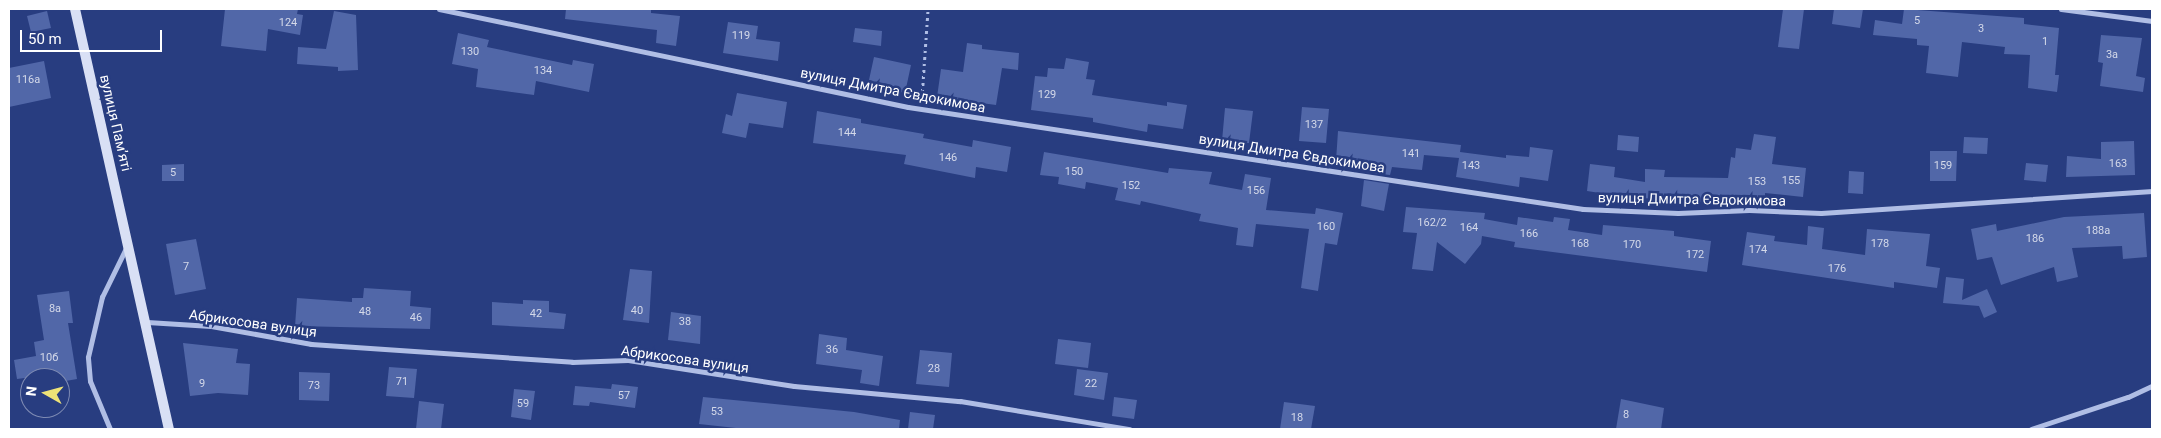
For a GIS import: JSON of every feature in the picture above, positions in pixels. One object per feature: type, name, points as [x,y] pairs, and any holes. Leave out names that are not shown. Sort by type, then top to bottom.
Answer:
[{"type":"street","name":"вулиця Памʼяті","points":[[75,9],[147,322],[169,429]]},
{"type":"street","name":"вулиця Дмитра Євдокимова","points":[[439,9],[922,109],[1583,209],[1678,213],[1749,210],[1821,213],[2152,191]]},
{"type":"street","points":[[2061,9],[2152,21]]},
{"type":"street","points":[[110,429],[90,381],[88,357],[102,297],[129,243]]},
{"type":"street","name":"Абрикосова вулиця","points":[[147,322],[211,326],[311,344],[572,362],[628,360],[794,386],[960,401],[1130,429]]},
{"type":"street","points":[[2031,429],[2128,397],[2152,386]]},
{"type":"path","points":[[922,109],[928,9]]},
{"type":"building","points":[[225,9],[298,9],[297,14],[303,15],[300,35],[268,29],[266,51],[221,46]]},
{"type":"building","points":[[566,9],[651,9],[651,13],[680,16],[676,46],[656,43],[657,30],[565,19]]},
{"type":"building","points":[[1783,9],[1804,9],[1799,49],[1778,47]]},
{"type":"building","points":[[1834,9],[1863,9],[1860,28],[1832,24]]},
{"type":"building","points":[[1904,9],[2024,18],[2024,24],[2059,28],[2055,75],[2059,75],[2057,92],[2028,88],[2030,55],[2004,54],[2005,47],[1962,42],[1958,77],[1926,73],[1929,46],[1917,45],[1917,39],[1873,35],[1875,20],[1902,24]]},
{"type":"building","points":[[47,11],[51,28],[31,32],[27,16]]},
{"type":"building","points":[[334,11],[356,15],[358,70],[338,71],[338,67],[297,64],[298,47],[326,49]]},
{"type":"building","points":[[728,22],[758,26],[756,39],[780,42],[778,61],[723,53]]},
{"type":"building","points":[[855,28],[882,31],[881,46],[853,42]]},
{"type":"building","points":[[458,33],[489,40],[487,47],[572,65],[573,60],[594,64],[589,92],[536,81],[534,95],[476,87],[478,69],[452,64]]},
{"type":"building","points":[[2101,35],[2142,38],[2136,76],[2145,78],[2143,92],[2100,86],[2103,63],[2098,62]]},
{"type":"building","points":[[967,43],[982,45],[982,49],[1019,53],[1018,70],[1002,68],[996,105],[937,97],[941,69],[963,72]]},
{"type":"building","points":[[874,57],[911,65],[905,93],[872,86],[873,81],[869,80]]},
{"type":"building","points":[[1066,58],[1089,62],[1086,79],[1095,80],[1092,95],[1167,106],[1167,102],[1187,105],[1183,129],[1148,124],[1147,132],[1093,122],[1093,118],[1031,110],[1035,76],[1047,77],[1048,68],[1064,69]]},
{"type":"building","points":[[44,61],[51,98],[9,107],[9,68]]},
{"type":"building","points":[[737,93],[787,102],[783,128],[749,123],[746,138],[722,133],[726,114],[732,116]]},
{"type":"building","points":[[1302,107],[1329,109],[1326,143],[1299,141]]},
{"type":"building","points":[[1225,108],[1253,111],[1249,143],[1222,141]]},
{"type":"building","points":[[817,111],[861,119],[861,123],[924,134],[923,138],[972,147],[973,140],[1011,147],[1007,172],[976,167],[975,178],[904,164],[906,155],[813,143]]},
{"type":"building","points":[[1338,131],[1461,145],[1460,152],[1506,158],[1506,155],[1529,157],[1530,147],[1553,150],[1548,181],[1520,177],[1519,187],[1456,177],[1459,158],[1424,155],[1422,170],[1392,167],[1390,175],[1365,172],[1366,164],[1336,161]]},
{"type":"building","points":[[1754,134],[1776,137],[1772,164],[1806,168],[1803,197],[1765,193],[1765,200],[1758,202],[1705,202],[1626,197],[1587,191],[1590,164],[1615,167],[1614,177],[1645,182],[1645,169],[1665,170],[1664,177],[1728,178],[1731,157],[1735,158],[1736,148],[1751,150]]},
{"type":"building","points":[[1618,135],[1639,137],[1638,152],[1617,150]]},
{"type":"building","points":[[1964,137],[1988,138],[1987,154],[1963,153]]},
{"type":"building","points":[[2134,141],[2135,175],[2066,177],[2067,156],[2101,159],[2101,142]]},
{"type":"building","points":[[1930,151],[1957,151],[1956,181],[1930,181]]},
{"type":"building","points":[[1044,152],[1168,173],[1169,168],[1212,172],[1209,184],[1242,190],[1245,174],[1271,178],[1266,210],[1315,214],[1316,208],[1343,213],[1337,245],[1325,243],[1318,291],[1301,288],[1309,229],[1256,224],[1253,247],[1236,245],[1238,228],[1199,221],[1201,214],[1141,201],[1140,205],[1115,200],[1118,188],[1086,182],[1085,189],[1058,184],[1059,177],[1040,175]]},
{"type":"building","points":[[2026,163],[2048,165],[2046,182],[2024,180]]},
{"type":"building","points":[[184,164],[184,181],[162,181],[162,165]]},
{"type":"building","points":[[1849,171],[1864,172],[1863,194],[1848,193]]},
{"type":"building","points":[[1364,180],[1389,184],[1384,211],[1361,206]]},
{"type":"building","points":[[1406,207],[1485,213],[1484,219],[1517,225],[1518,217],[1553,222],[1554,217],[1570,219],[1568,230],[1602,235],[1603,225],[1674,231],[1674,236],[1711,241],[1707,272],[1514,247],[1515,242],[1482,236],[1481,244],[1465,264],[1437,242],[1433,271],[1412,269],[1417,233],[1403,232]]},
{"type":"building","points":[[2144,213],[2147,257],[2123,259],[2122,246],[2072,248],[2078,277],[2057,282],[2054,267],[2001,285],[1992,257],[1977,260],[1971,229],[1996,224],[1997,231],[2064,217]]},
{"type":"building","points":[[1808,226],[1824,228],[1822,249],[1865,255],[1867,229],[1930,234],[1926,266],[1940,268],[1937,288],[1894,282],[1894,288],[1742,265],[1747,232],[1775,236],[1774,241],[1807,245]]},
{"type":"building","points":[[196,239],[206,289],[175,295],[166,244]]},
{"type":"building","points":[[630,269],[652,271],[649,323],[623,320]]},
{"type":"building","points":[[1946,277],[1964,279],[1962,300],[1987,289],[1997,312],[1984,318],[1979,306],[1943,303]]},
{"type":"building","points":[[364,288],[411,291],[410,306],[431,308],[430,329],[295,326],[297,298],[352,302],[352,298],[363,298]]},
{"type":"building","points":[[69,291],[73,323],[68,323],[77,379],[70,380],[70,368],[20,368],[20,379],[17,379],[14,360],[36,356],[34,342],[44,340],[37,295]]},
{"type":"building","points":[[523,300],[549,301],[549,312],[566,314],[564,329],[492,325],[492,302],[523,304]]},
{"type":"building","points":[[671,312],[701,316],[700,344],[668,340]]},
{"type":"building","points":[[819,334],[847,338],[846,350],[883,356],[879,386],[860,383],[862,370],[816,364]]},
{"type":"building","points":[[1058,339],[1091,343],[1088,368],[1055,364]]},
{"type":"building","points":[[183,343],[238,349],[236,363],[250,364],[248,395],[218,393],[190,396]]},
{"type":"building","points":[[920,350],[952,353],[949,387],[916,384]]},
{"type":"building","points":[[389,367],[417,369],[414,398],[386,396]]},
{"type":"building","points":[[1077,369],[1108,373],[1104,400],[1074,395]]},
{"type":"building","points":[[299,372],[330,373],[329,401],[299,400]]},
{"type":"building","points":[[612,384],[638,387],[635,408],[590,402],[589,406],[573,405],[575,386],[611,389]]},
{"type":"building","points":[[514,389],[535,391],[531,420],[511,417]]},
{"type":"building","points":[[703,397],[854,412],[900,420],[899,429],[745,429],[699,424]]},
{"type":"building","points":[[1114,397],[1137,400],[1134,419],[1112,416]]},
{"type":"building","points":[[1621,399],[1664,408],[1661,429],[1616,429]]},
{"type":"building","points":[[419,401],[444,404],[441,429],[416,429]]},
{"type":"building","points":[[1284,402],[1315,406],[1311,429],[1280,429]]},
{"type":"building","points":[[910,412],[935,415],[933,429],[908,429]]}]
